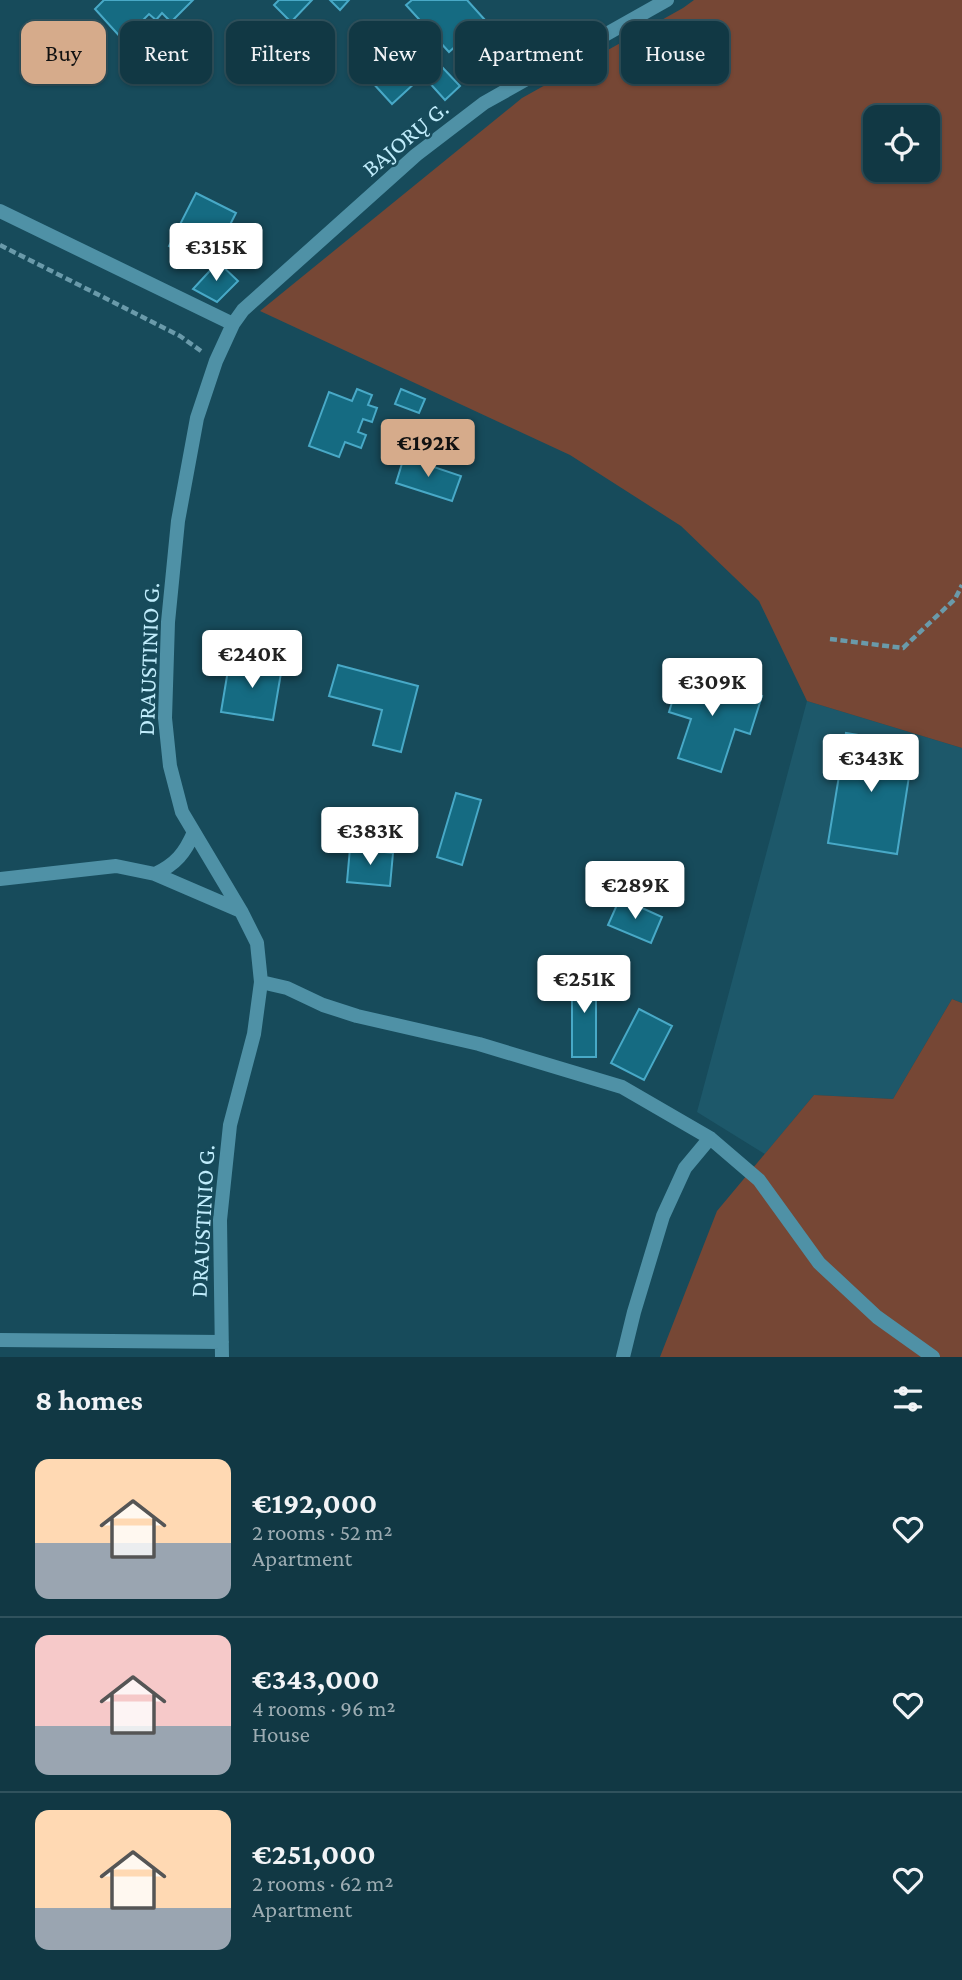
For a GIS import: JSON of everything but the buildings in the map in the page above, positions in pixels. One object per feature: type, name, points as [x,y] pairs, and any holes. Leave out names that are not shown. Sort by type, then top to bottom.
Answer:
[{"type":"street","name":"BAJORŲ G.","points":[[233,324],[258,296],[416,155],[484,103],[667,0]]},
{"type":"street","points":[[0,211],[233,324]]},
{"type":"street","name":"DRAUSTINIO G.","points":[[222,1350],[220,1220],[230,1125],[254,1034],[261,982],[257,943],[182,812],[170,766],[165,718],[168,622],[178,521],[197,418],[216,361],[233,324]]},
{"type":"street","points":[[155,874],[170,867],[186,852],[194,832]]},
{"type":"street","points":[[0,878],[116,866],[155,874],[241,911]]},
{"type":"street","points":[[261,982],[287,988],[323,1005],[356,1016],[479,1044],[622,1087],[710,1138],[758,1180],[819,1263],[877,1317],[933,1357]]},
{"type":"street","points":[[623,1357],[663,1216],[685,1168],[710,1138]]},
{"type":"street","points":[[0,1340],[222,1350]]},
{"type":"path","points":[[0,245],[180,336],[216,361]]},
{"type":"path","points":[[830,639],[903,648],[954,599],[962,585]]},
{"type":"shaded area","points":[[694,0],[962,0],[962,748],[807,701],[759,601],[681,526],[570,455],[260,311],[522,98],[547,84],[607,84],[607,50],[621,43],[621,84],[729,84],[729,21],[660,21]]},
{"type":"shaded area","points":[[807,701],[962,748],[962,1003],[952,999],[893,1099],[814,1095],[765,1154],[697,1112]]},
{"type":"shaded area","points":[[952,999],[962,1003],[962,1357],[660,1357],[717,1211],[814,1095],[893,1099]]}]
